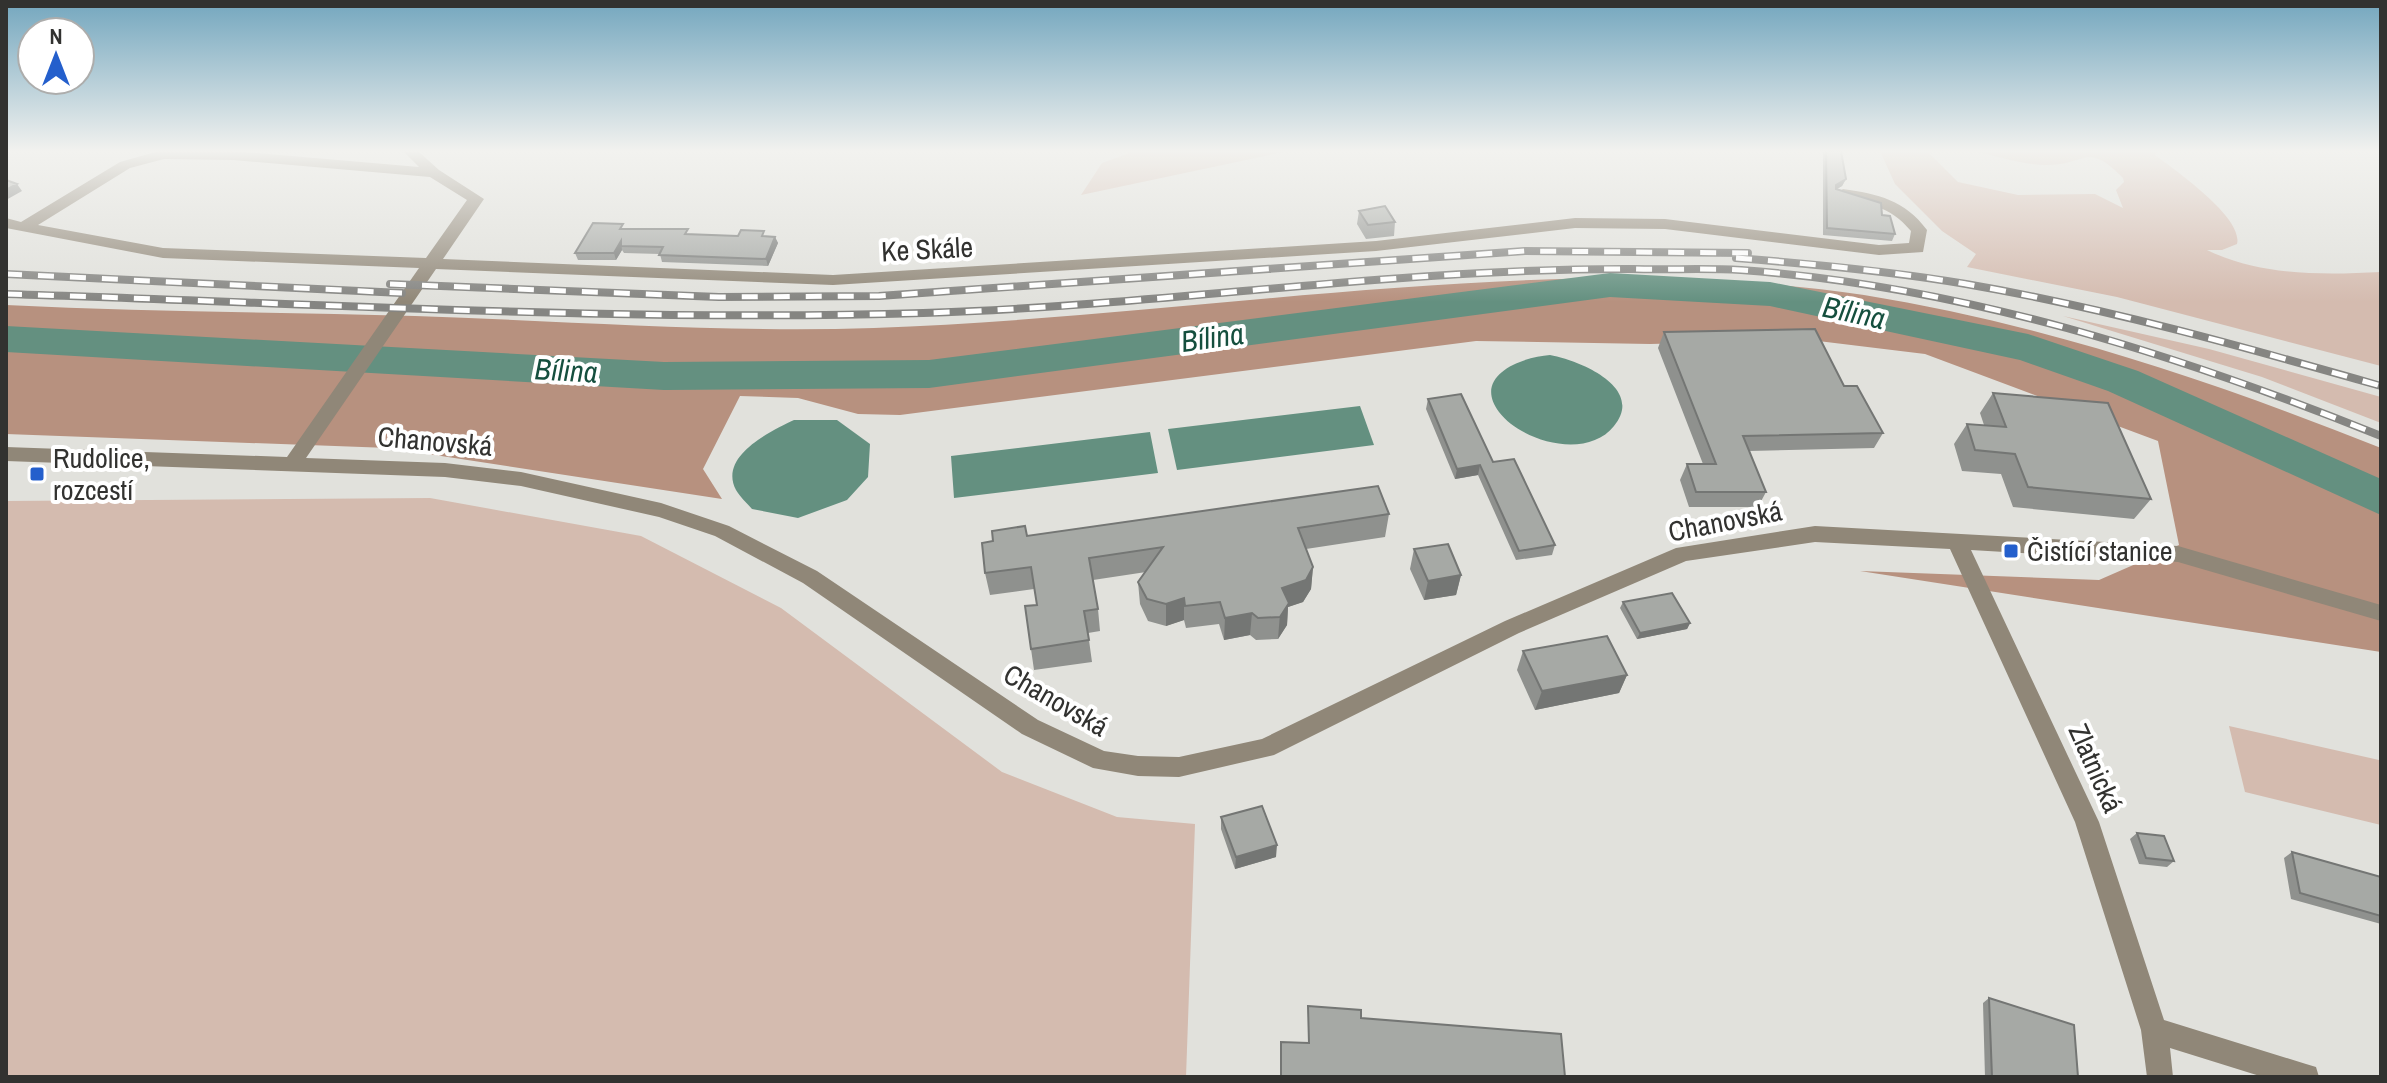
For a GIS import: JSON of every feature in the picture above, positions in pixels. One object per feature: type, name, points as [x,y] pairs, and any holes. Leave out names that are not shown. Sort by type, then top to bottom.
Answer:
[{"type":"street","points":[[23,227],[65,202]]},
{"type":"street","points":[[293,463],[474,202]]},
{"type":"street","name":"Ke Skále","points":[[6,223],[163,253],[833,280],[1376,246],[1575,223],[1665,224],[1879,250],[1917,248],[1919,230],[1899,207],[1889,202]]},
{"type":"street","name":"Chanovská","points":[[6,454],[445,470],[521,479],[661,510],[722,531],[810,577],[1030,727],[1101,761],[1138,766],[1179,767],[1266,748],[1512,627],[1683,554],[1815,534],[2178,554],[2381,613]]},
{"type":"street","name":"Zlatnická","points":[[1957,542],[2087,822],[2154,1030],[2160,1077]]},
{"type":"street","points":[[2154,1030],[2306,1077]]},
{"type":"shaded area","points":[[1913,202],[2110,202],[2123,208],[2120,202],[2213,202],[2230,221],[2237,244],[2222,250],[2207,250],[2228,259],[2292,272],[2381,272],[2381,366],[2117,297],[1967,267],[1976,254],[1942,231]]},
{"type":"shaded area","points":[[1634,278],[1749,283],[1835,291],[1997,322],[2062,338],[2191,378],[2381,448],[2381,652],[1860,571],[2099,580],[2179,545],[2158,441],[1925,354],[1810,340],[1650,344],[1476,341],[900,415],[858,414],[798,398],[740,396],[703,469],[722,499],[389,448],[6,434],[6,305],[415,316],[702,328],[817,329],[969,323],[1444,285]]},
{"type":"shaded area","points":[[2063,316],[2209,349],[2381,397],[2381,423],[2262,377]]},
{"type":"shaded area","points":[[1550,355],[1591,369],[1615,388],[1621,399],[1622,412],[1614,426],[1602,436],[1588,442],[1555,443],[1523,432],[1499,412],[1492,399],[1496,379],[1514,364]]},
{"type":"shaded area","points":[[1360,406],[1374,445],[1177,470],[1168,429]]},
{"type":"shaded area","points":[[794,420],[837,420],[870,444],[868,477],[847,500],[798,518],[752,509],[736,490],[732,478],[734,466],[750,446]]},
{"type":"shaded area","points":[[1150,432],[1158,473],[954,498],[951,456]]},
{"type":"shaded area","points":[[430,498],[641,536],[781,608],[1002,772],[1117,817],[1195,824],[1186,1077],[6,1077],[6,501]]},
{"type":"shaded area","points":[[2229,726],[2379,760],[2381,825],[2245,792]]},
{"type":"building","points":[[1827,202],[1876,202],[1881,203],[1882,215],[1890,216],[1895,234],[1827,228]]},
{"type":"building","points":[[1385,206],[1395,222],[1368,225],[1359,211]]},
{"type":"building","points":[[593,223],[623,224],[620,229],[688,229],[685,234],[738,236],[741,230],[764,231],[762,236],[775,237],[766,259],[659,255],[663,247],[621,246],[621,241],[614,253],[575,253]]},
{"type":"building","points":[[1815,329],[1844,386],[1857,386],[1883,433],[1743,436],[1766,492],[1696,492],[1687,464],[1716,464],[1664,332]]},
{"type":"building","points":[[1993,393],[2108,403],[2151,499],[2028,487],[2015,454],[1975,450],[1967,424],[2006,427]]},
{"type":"building","points":[[1461,394],[1493,462],[1514,459],[1555,545],[1519,551],[1480,465],[1457,469],[1428,399]]},
{"type":"building","points":[[1378,486],[1389,514],[1298,528],[1313,567],[1306,580],[1282,588],[1289,603],[1280,617],[1258,618],[1252,613],[1225,618],[1220,602],[1185,606],[1184,598],[1166,604],[1147,599],[1138,582],[1163,547],[1089,558],[1098,609],[1084,611],[1089,640],[1031,649],[1025,606],[1037,605],[1031,567],[985,573],[982,543],[993,541],[992,531],[1025,526],[1027,536]]},
{"type":"building","points":[[1448,544],[1461,575],[1428,581],[1414,549]]},
{"type":"building","points":[[1672,593],[1690,623],[1640,633],[1623,602]]},
{"type":"building","points":[[1607,636],[1627,675],[1542,691],[1523,651]]},
{"type":"building","points":[[1262,806],[1277,845],[1236,857],[1221,817]]},
{"type":"building","points":[[2137,833],[2164,836],[2174,861],[2146,858]]},
{"type":"building","points":[[2292,852],[2381,877],[2381,916],[2300,893]]},
{"type":"building","points":[[1989,998],[2074,1025],[2078,1077],[1992,1077]]},
{"type":"building","points":[[1308,1006],[1361,1010],[1361,1018],[1561,1034],[1565,1077],[1281,1077],[1281,1042],[1309,1043]]},
{"type":"waterway","name":"Bílina","points":[[6,339],[664,376],[929,374],[1610,285],[1770,294],[2028,348],[2123,381],[2381,498]]},
{"type":"railway","points":[[390,284],[719,297],[879,296],[1525,251],[1748,253]]},
{"type":"railway","points":[[1736,258],[1937,279],[2019,294],[2175,329],[2381,386]]},
{"type":"railway","points":[[6,294],[464,310],[809,315],[1012,309],[1455,274],[1544,270],[1741,270],[1824,278],[1906,291],[2067,328],[2226,378],[2381,436]]},
{"type":"railway","points":[[6,274],[402,293]]},
{"type":"place","name":"Rudolice, rozcestí","points":[[37,474]]},
{"type":"place","name":"Čistící stanice","points":[[2011,551]]}]
